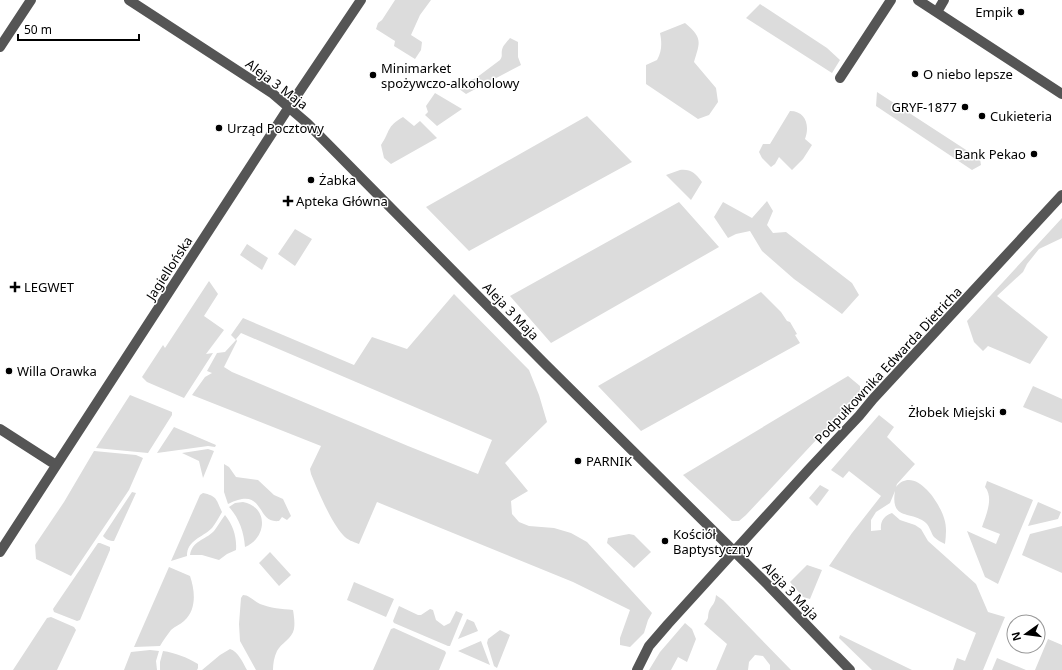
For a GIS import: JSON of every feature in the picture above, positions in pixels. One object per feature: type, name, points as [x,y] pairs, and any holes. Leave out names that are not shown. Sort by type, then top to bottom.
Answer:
[{"type":"street","points":[[0,47],[31,0]]},
{"type":"street","name":"Aleja 3 Maja","points":[[129,0],[272,93],[307,123],[850,670]]},
{"type":"street","name":"Jagiellońska","points":[[0,552],[289,107],[361,0]]},
{"type":"street","points":[[840,78],[891,0]]},
{"type":"street","points":[[918,0],[1062,94]]},
{"type":"street","points":[[937,12],[944,0]]},
{"type":"street","name":"Podpułkownika Edwarda Dietricha","points":[[636,670],[649,646],[873,399],[1062,195]]},
{"type":"street","points":[[0,429],[56,466]]},
{"type":"shaded area","points":[[395,0],[431,0],[420,15],[411,35],[422,42],[421,50],[415,59],[394,46],[395,41],[376,29],[378,23],[382,20]]},
{"type":"shaded area","points":[[760,4],[827,48],[840,60],[832,73],[746,18]]},
{"type":"shaded area","points":[[685,23],[695,33],[699,45],[694,62],[716,88],[718,102],[709,115],[698,119],[646,84],[646,65],[657,60],[661,50],[660,33]]},
{"type":"shaded area","points":[[510,38],[518,42],[518,57],[521,65],[466,94],[455,86],[476,78],[500,60],[503,47]]},
{"type":"shaded area","points":[[877,92],[980,159],[981,165],[972,170],[876,106]]},
{"type":"shaded area","points":[[435,93],[462,109],[437,126],[425,115],[428,112],[426,106]]},
{"type":"shaded area","points":[[790,111],[803,116],[807,124],[805,139],[812,145],[803,159],[792,170],[779,157],[775,164],[771,167],[762,158],[759,152],[763,144],[770,144]]},
{"type":"shaded area","points":[[587,116],[632,162],[469,251],[426,207]]},
{"type":"shaded area","points":[[403,117],[414,126],[420,121],[437,138],[391,164],[384,158],[381,145],[391,126]]},
{"type":"shaded area","points":[[680,170],[692,172],[702,182],[691,200],[666,175]]},
{"type":"shaded area","points":[[767,201],[773,211],[767,225],[773,233],[786,232],[852,283],[859,295],[842,314],[794,279],[762,251],[750,231],[736,234],[728,238],[714,217],[723,202],[752,218]]},
{"type":"shaded area","points":[[679,202],[719,247],[551,343],[510,296]]},
{"type":"shaded area","points":[[1062,218],[1062,238],[1039,249],[1027,264],[1023,272],[997,296],[1048,337],[1030,364],[988,346],[983,351],[974,342],[967,321]]},
{"type":"shaded area","points":[[295,229],[312,239],[295,266],[278,254]]},
{"type":"shaded area","points":[[247,244],[268,258],[262,270],[240,255]]},
{"type":"shaded area","points":[[209,281],[218,294],[204,316],[224,330],[206,354],[213,353],[184,398],[147,382],[142,377],[163,345],[165,348]]},
{"type":"shaded area","points":[[761,292],[781,312],[787,321],[790,322],[800,343],[641,431],[598,386]]},
{"type":"shaded area","points":[[454,294],[529,370],[539,395],[547,422],[505,463],[528,491],[511,501],[512,514],[519,522],[529,526],[554,528],[571,533],[587,542],[652,613],[644,633],[630,647],[620,645],[620,638],[630,610],[573,582],[377,502],[359,544],[349,540],[338,529],[325,506],[311,474],[310,469],[321,446],[192,395],[205,377],[212,373],[207,371],[217,353],[225,352],[236,340],[231,335],[243,318],[354,365],[372,337],[407,349]],"holes":[[[241,333],[492,440],[478,474],[232,372],[224,367],[237,341],[236,339]]]},
{"type":"shaded area","points":[[848,376],[860,386],[860,393],[739,521],[732,521],[683,475]]},
{"type":"shaded area","points":[[1033,386],[1062,399],[1062,423],[1023,407]]},
{"type":"shaded area","points":[[130,395],[172,412],[172,415],[148,453],[96,448]]},
{"type":"shaded area","points":[[879,415],[894,427],[887,437],[915,464],[896,487],[903,481],[910,480],[925,488],[937,503],[945,521],[945,544],[934,537],[926,523],[920,519],[903,514],[899,511],[894,501],[895,491],[890,503],[876,512],[871,520],[871,531],[881,530],[883,519],[892,513],[900,520],[915,525],[921,529],[928,541],[976,584],[988,612],[1005,617],[983,670],[953,670],[957,658],[965,661],[976,633],[829,566],[852,533],[881,496],[849,471],[843,478],[831,470]]},
{"type":"shaded area","points":[[174,427],[216,445],[215,447],[208,446],[157,453]]},
{"type":"shaded area","points":[[208,449],[214,451],[203,478],[199,461],[182,453]]},
{"type":"shaded area","points":[[94,451],[136,455],[143,458],[129,490],[71,576],[36,559],[35,545],[64,502]]},
{"type":"shaded area","points":[[224,464],[229,467],[236,477],[258,480],[274,495],[283,499],[291,516],[287,520],[282,517],[279,521],[271,520],[266,517],[255,502],[249,499],[240,499],[228,504],[224,492]]},
{"type":"shaded area","points":[[987,481],[1033,500],[998,584],[985,577],[967,531],[996,544],[1000,534],[982,527],[989,501],[988,491],[985,487]]},
{"type":"shaded area","points":[[820,485],[829,490],[817,506],[809,498]]},
{"type":"shaded area","points":[[132,492],[136,493],[114,541],[106,539],[103,536]]},
{"type":"shaded area","points":[[203,493],[211,495],[216,499],[222,512],[212,528],[192,543],[187,556],[171,561],[200,495]]},
{"type":"shaded area","points":[[243,502],[251,505],[257,510],[261,516],[262,523],[258,537],[245,547],[236,516],[229,507],[235,503]]},
{"type":"shaded area","points":[[1038,502],[1061,512],[1058,519],[1028,526]]},
{"type":"shaded area","points":[[225,515],[234,531],[236,550],[219,560],[202,555],[190,555],[191,550],[196,543],[214,531]]},
{"type":"shaded area","points":[[1062,526],[1062,573],[1022,555],[1030,534]]},
{"type":"shaded area","points":[[629,534],[634,535],[651,552],[634,568],[607,543],[608,538]]},
{"type":"shaded area","points":[[98,543],[110,547],[110,550],[80,620],[77,621],[54,612],[53,609]]},
{"type":"shaded area","points":[[270,552],[291,575],[279,586],[259,563]]},
{"type":"shaded area","points":[[807,565],[822,570],[810,599],[803,597],[790,582]]},
{"type":"shaded area","points":[[169,567],[190,576],[194,594],[191,611],[184,621],[171,630],[160,646],[134,647]]},
{"type":"shaded area","points":[[354,582],[394,599],[386,617],[347,600]]},
{"type":"shaded area","points":[[243,595],[264,605],[293,610],[293,632],[277,651],[273,670],[256,670],[240,641],[239,624],[241,598]]},
{"type":"shaded area","points":[[716,595],[723,600],[791,670],[770,670],[770,665],[763,656],[755,655],[749,662],[748,670],[716,670],[727,644],[704,624],[708,619],[709,611],[714,603]]},
{"type":"shaded area","points":[[399,606],[418,615],[421,615],[430,609],[433,610],[436,620],[444,626],[450,623],[456,611],[463,614],[450,646],[394,623],[393,621]]},
{"type":"shaded area","points":[[51,617],[74,627],[76,630],[57,670],[13,670],[47,618]]},
{"type":"shaded area","points":[[467,619],[474,622],[478,631],[458,639]]},
{"type":"shaded area","points":[[685,623],[692,629],[696,639],[687,662],[678,657],[671,670],[649,670],[660,652]]},
{"type":"shaded area","points":[[394,628],[445,651],[446,653],[439,670],[373,670],[391,629]]},
{"type":"shaded area","points":[[500,630],[510,635],[497,668],[494,666],[487,643],[488,639]]},
{"type":"shaded area","points":[[840,635],[912,670],[872,670],[839,638]]},
{"type":"shaded area","points":[[1048,639],[1062,645],[1062,670],[1035,670],[1042,654],[1046,654],[1046,644]]},
{"type":"shaded area","points":[[481,641],[490,665],[458,651]]},
{"type":"shaded area","points":[[230,649],[238,655],[247,670],[202,670],[220,655]]},
{"type":"shaded area","points":[[150,650],[159,651],[156,661],[157,670],[124,670],[131,652]]},
{"type":"shaded area","points":[[163,651],[177,654],[198,664],[197,670],[160,670],[160,662]]},
{"type":"shaded area","points":[[997,658],[1026,670],[992,670]]},
{"type":"place","name":"Empik","points":[[1021,12]]},
{"type":"place","name":"O niebo lepsze","points":[[915,74]]},
{"type":"place","name":"Minimarket spożywczo-alkoholowy","points":[[373,75]]},
{"type":"place","name":"GRYF-1877","points":[[965,107]]},
{"type":"place","name":"Cukieteria","points":[[982,116]]},
{"type":"place","name":"Urząd Pocztowy","points":[[219,128]]},
{"type":"place","name":"Bank Pekao","points":[[1034,154]]},
{"type":"place","name":"Żabka","points":[[311,180]]},
{"type":"place","name":"Apteka Główna","points":[[288,201]]},
{"type":"place","name":"LEGWET","points":[[15,287]]},
{"type":"place","name":"Willa Orawka","points":[[9,371]]},
{"type":"place","name":"Żłobek Miejski","points":[[1003,412]]},
{"type":"place","name":"PARNIK","points":[[578,461]]},
{"type":"place","name":"Kościół Baptystyczny","points":[[665,541]]}]
